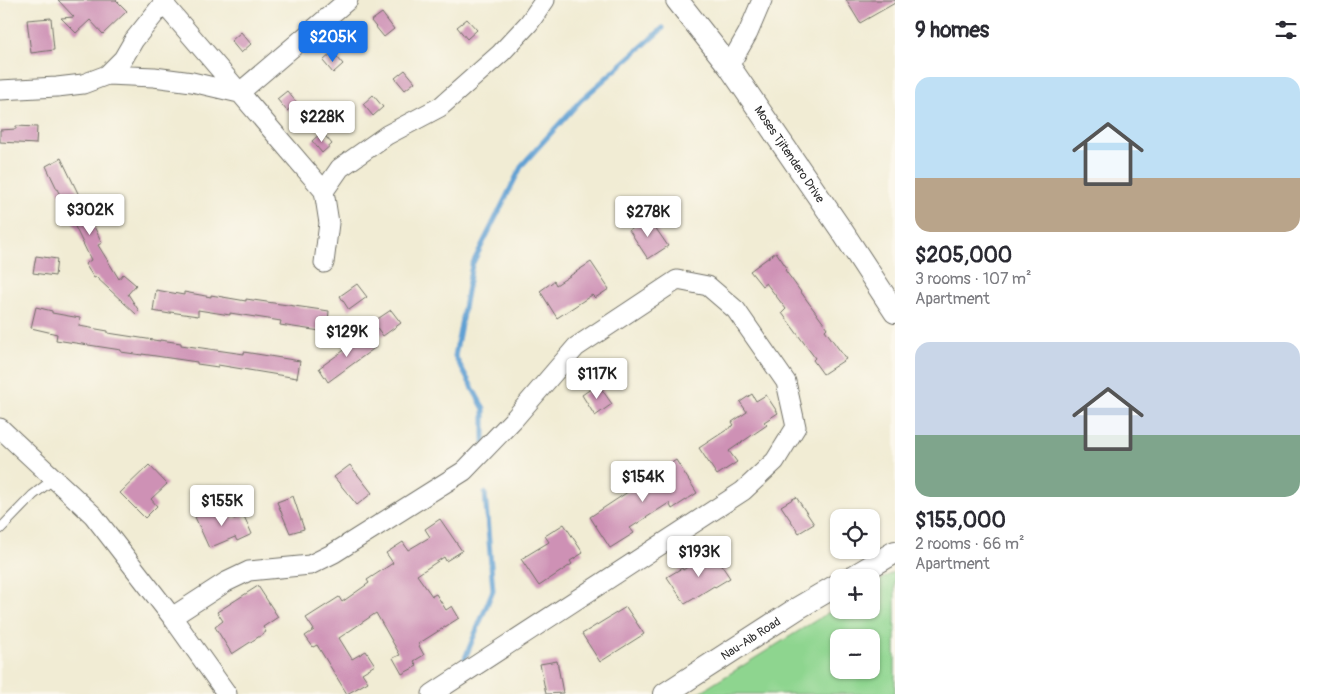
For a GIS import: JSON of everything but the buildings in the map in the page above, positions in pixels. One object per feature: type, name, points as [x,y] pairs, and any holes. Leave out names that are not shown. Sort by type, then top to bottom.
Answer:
[{"type":"street","points":[[239,93],[348,0]]},
{"type":"street","points":[[324,191],[340,168],[387,134],[440,107],[501,53],[529,23],[545,0]]},
{"type":"street","name":"Moses Tjitendero Drive","points":[[677,0],[729,66],[842,230],[895,312]]},
{"type":"street","points":[[729,66],[748,33],[762,0]]},
{"type":"street","points":[[108,75],[123,59],[134,40],[165,2],[239,93],[324,191],[329,223],[324,263]]},
{"type":"street","points":[[0,90],[83,84],[108,75],[164,78],[192,82],[239,93]]},
{"type":"street","points":[[172,616],[226,582],[249,571],[310,565],[334,553],[464,471],[515,418],[576,347],[677,280],[708,286],[736,310],[786,382],[796,427],[775,461],[743,491],[432,694]]},
{"type":"street","points":[[0,428],[93,515],[172,616],[227,694]]},
{"type":"street","points":[[866,569],[895,552]]},
{"type":"street","name":"Nau-Aib Road","points":[[665,694],[830,589]]},
{"type":"lane","points":[[0,529],[33,495],[55,478]]},
{"type":"green space","points":[[895,571],[895,694],[697,694],[830,612],[830,619],[880,619],[880,580]]},
{"type":"waterway","points":[[484,442],[484,409],[455,356],[472,265],[522,165],[581,100],[663,28]]},
{"type":"waterway","points":[[461,668],[493,590],[485,493]]}]
